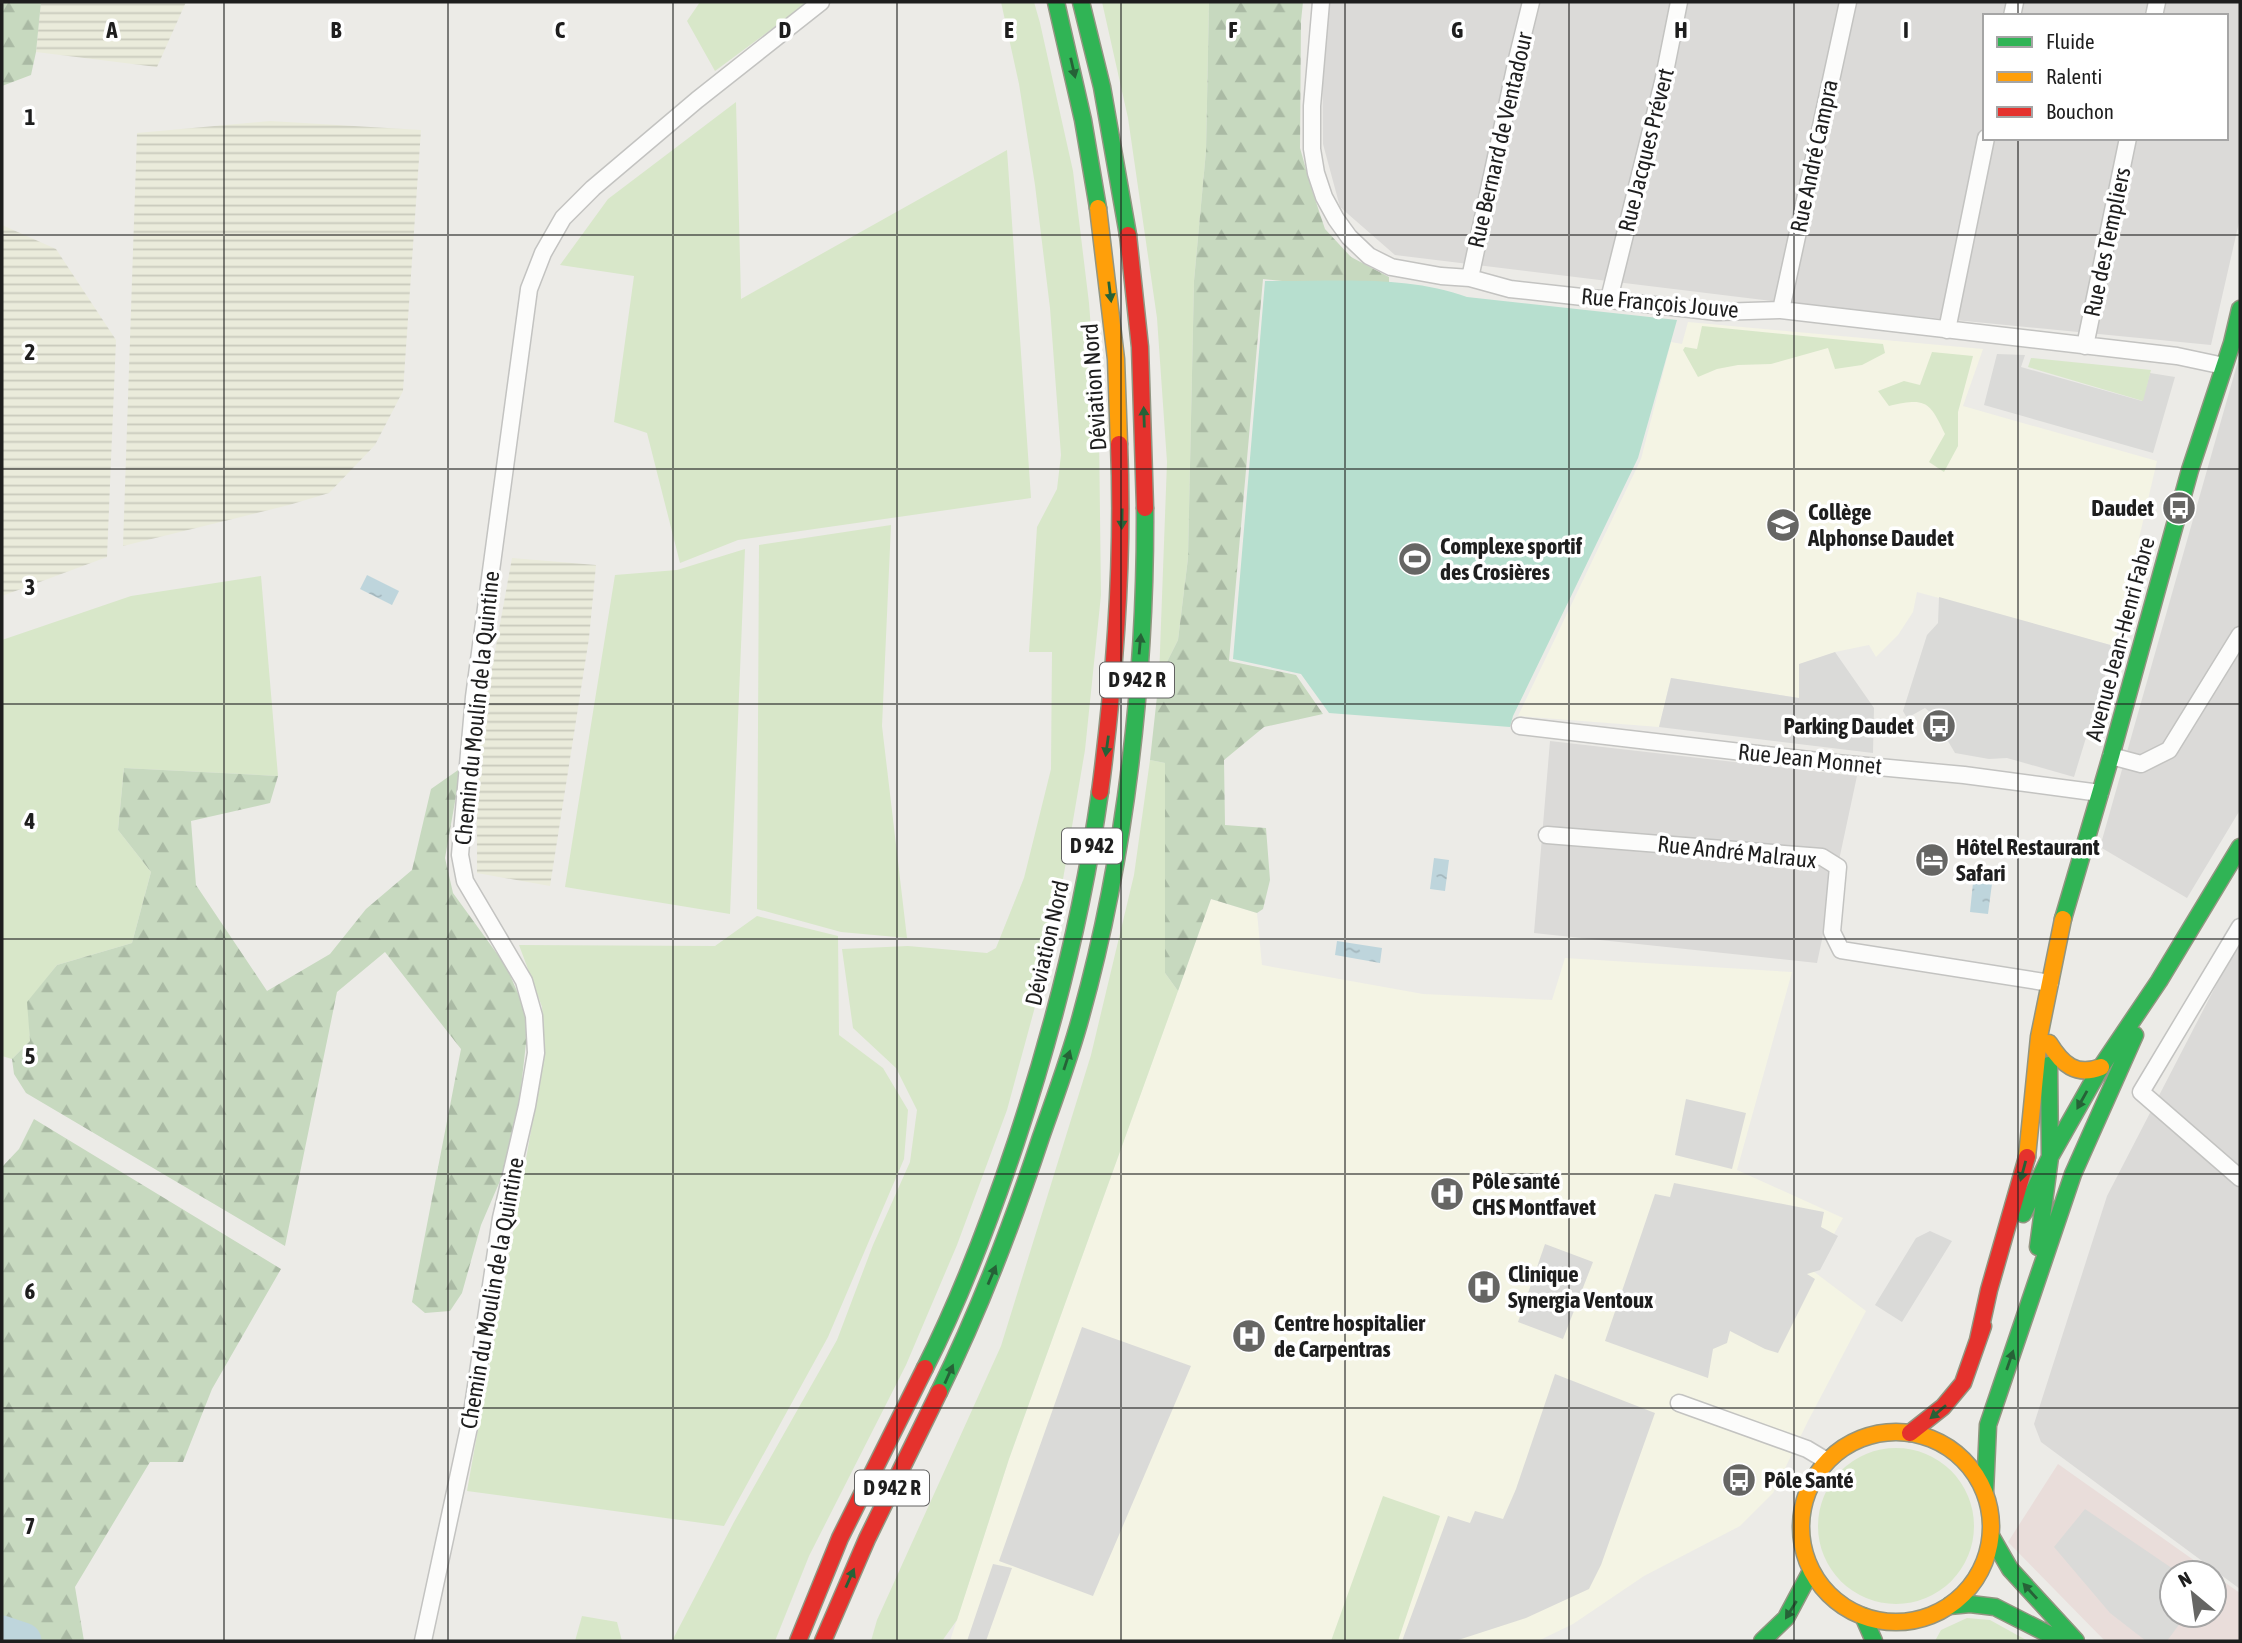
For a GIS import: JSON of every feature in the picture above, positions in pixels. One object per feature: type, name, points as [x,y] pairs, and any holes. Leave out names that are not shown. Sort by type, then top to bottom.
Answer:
[{"type":"main road","name":"Déviation Nord","points":[[798,1641],[838,1542],[966,1282],[1024,1122],[1070,962],[1097,816],[1113,695],[1120,592],[1122,489],[1118,361],[1100,213],[1074,71],[1056,2]]},
{"type":"main road","name":"Déviation Nord","points":[[823,1641],[882,1505],[948,1377],[1008,1239],[1081,1016],[1108,899],[1128,779],[1143,618],[1146,502],[1143,381],[1124,202],[1091,38],[1081,2]]},
{"type":"main road","name":"Avenue Jean-Henri Fabre","points":[[2050,983],[2066,907],[2190,470],[2240,309]]},
{"type":"main road","points":[[1910,1433],[1938,1413],[1968,1374],[2018,1227],[2050,1157],[2101,1067],[2159,981],[2240,847]]},
{"type":"main road","points":[[1985,1492],[1988,1424],[2034,1285],[2073,1174],[2159,981]]},
{"type":"main road","points":[[2034,1285],[2050,1157],[2050,983]]},
{"type":"main road","points":[[1978,1340],[1989,1290],[2028,1153],[2039,1037],[2050,983]]},
{"type":"main road","points":[[2049,1043],[2056,1056],[2067,1066],[2090,1073],[2101,1067]]},
{"type":"main road","points":[[1887,1432],[1910,1433],[1934,1440],[1955,1452],[1973,1470],[1985,1492],[1991,1516],[1991,1536],[1984,1563],[1970,1587],[1949,1606],[1920,1619],[1881,1621],[1842,1606],[1811,1572],[1801,1539],[1805,1497],[1814,1478],[1828,1461],[1845,1447],[1865,1437],[1887,1432]]},
{"type":"main road","points":[[1991,1536],[2010,1569],[2076,1641]]},
{"type":"main road","points":[[1762,1641],[1780,1628],[1795,1606],[1811,1572]]},
{"type":"main road","points":[[1949,1606],[1970,1604],[1995,1607],[2062,1641]]},
{"type":"main road","points":[[1863,1616],[1874,1641]]},
{"type":"main road","points":[[1911,1641],[1920,1619]]},
{"type":"street","name":"Chemin du Moulin de la Quintine","points":[[423,1641],[472,1412],[501,1218],[527,1106],[536,1053],[534,1016],[524,981],[465,881],[460,855],[474,697],[529,289],[543,253],[564,218],[593,188],[697,100],[821,2]]},
{"type":"street","name":"Rue François Jouve","points":[[1321,2],[1314,79],[1312,149],[1316,173],[1324,197],[1349,237],[1368,256],[1391,267],[1469,278],[1510,289],[1717,312],[1781,310],[2177,356],[2224,366]]},
{"type":"street","name":"Rue Bernard de Ventadour","points":[[1469,278],[1531,2]]},
{"type":"street","name":"Rue Jacques Prévert","points":[[1609,299],[1663,82],[1679,2]]},
{"type":"street","name":"Rue André Campra","points":[[1781,310],[1848,2]]},
{"type":"street","points":[[1947,330],[1986,140]]},
{"type":"street","name":"Rue des Templiers","points":[[2085,346],[2129,140]]},
{"type":"street","points":[[2111,756],[2141,764],[2169,750],[2240,635]]},
{"type":"street","name":"Rue Jean Monnet","points":[[1520,726],[1836,763],[1964,775],[2100,793]]},
{"type":"street","name":"Rue André Malraux","points":[[1547,835],[1822,857],[1838,867],[1832,932],[1841,950],[2050,983]]},
{"type":"street","points":[[2240,926],[2141,1092],[2240,1178]]},
{"type":"street","points":[[1679,1403],[1807,1449],[1828,1461]]},
{"type":"shaded area","points":[[41,2],[186,2],[157,67],[36,52]]},
{"type":"shaded area","points":[[1327,2],[2240,2],[2240,218],[2211,345],[1822,307],[1395,255],[1340,207],[1323,144],[1322,30]]},
{"type":"shaded area","points":[[270,121],[421,130],[403,391],[375,445],[329,493],[123,546],[137,133]]},
{"type":"shaded area","points":[[2,225],[56,249],[116,340],[107,557],[2,596]]},
{"type":"shaded area","name":"Collège Alphonse Daudet","points":[[1688,322],[1983,349],[1963,406],[2157,461],[2114,646],[1917,592],[1913,612],[1898,635],[1876,657],[1869,645],[1835,652],[1799,698],[1671,678],[1659,727],[1518,716],[1641,459],[1671,342],[1682,344]]},
{"type":"shaded area","points":[[1997,354],[2025,355],[2021,367],[2142,401],[2150,373],[2175,377],[2153,453],[1984,405]]},
{"type":"shaded area","points":[[2240,354],[2240,810],[2187,898],[2100,847]]},
{"type":"shaded area","points":[[512,558],[596,565],[589,638],[550,886],[477,873],[477,751]]},
{"type":"shaded area","points":[[1939,597],[2114,646],[2074,777],[2007,758],[1989,759],[1955,753],[1932,714],[1925,708],[1907,718],[1903,711],[1927,635],[1938,623]]},
{"type":"shaded area","points":[[1835,652],[1874,708],[1873,753],[1659,727],[1671,678],[1799,698],[1799,664]]},
{"type":"shaded area","points":[[1550,741],[1857,776],[1817,963],[1534,933]]},
{"type":"shaded area","points":[[1211,899],[1257,913],[1262,965],[1423,994],[1552,1000],[1565,958],[1792,972],[1737,1170],[1843,1218],[1813,1271],[1866,1311],[1773,1493],[1740,1526],[1644,1576],[1573,1624],[1538,1641],[950,1641],[1009,1459]]},
{"type":"shaded area","points":[[2240,944],[2240,1589],[2228,1580],[2228,1559],[2199,1559],[2041,1442],[2034,1424],[2107,1196]]},
{"type":"shaded area","points":[[1686,1099],[1746,1113],[1732,1169],[1675,1155]]},
{"type":"shaded area","points":[[1674,1183],[1824,1212],[1821,1227],[1838,1236],[1820,1270],[1807,1274],[1815,1279],[1778,1353],[1730,1331],[1727,1343],[1713,1349],[1708,1378],[1605,1341],[1655,1194],[1670,1197]]},
{"type":"shaded area","points":[[1930,1231],[1952,1241],[1902,1322],[1875,1305],[1916,1238]]},
{"type":"shaded area","points":[[1545,1244],[1593,1262],[1563,1339],[1518,1322]]},
{"type":"shaded area","points":[[1082,1327],[1191,1366],[1093,1596],[999,1561]]},
{"type":"shaded area","points":[[1555,1374],[1655,1413],[1601,1565],[1589,1589],[1526,1618],[1455,1641],[1402,1641],[1448,1516],[1470,1523],[1475,1511],[1503,1519],[1516,1489]]},
{"type":"shaded area","points":[[2058,1464],[2192,1559],[2158,1559],[2158,1629],[2228,1629],[2228,1585],[2240,1593],[2240,1641],[2105,1641],[2008,1542]]},
{"type":"shaded area","points":[[2085,1509],[2158,1559],[2158,1629],[2176,1629],[2167,1641],[2146,1641],[2110,1613],[2054,1547]]},
{"type":"shaded area","points":[[993,1564],[1012,1568],[986,1641],[967,1641]]},
{"type":"green space","points":[[2,2],[41,2],[31,75],[2,86]]},
{"type":"green space","points":[[700,2],[808,2],[715,71],[687,21]]},
{"type":"green space","points":[[1001,2],[1034,2],[1040,23],[1073,171],[1089,303],[1099,434],[1101,595],[1085,750],[1052,944],[1007,1110],[957,1245],[906,1365],[809,1556],[775,1641],[672,1641],[734,1522],[837,1340],[873,1245],[910,1162],[917,1110],[896,1068],[853,1028],[842,949],[908,946],[987,953],[996,948],[1024,878],[1051,769],[1052,652],[1029,652],[1037,527],[1057,489],[1061,455],[1050,308],[1035,185],[1019,84]]},
{"type":"green space","points":[[1102,2],[1209,2],[1206,151],[1194,281],[1188,558],[1178,640],[1159,678],[1167,462],[1157,318],[1128,118]]},
{"type":"green space","points":[[1209,2],[1303,2],[1300,148],[1311,187],[1325,229],[1351,257],[1389,277],[1389,292],[1263,279],[1229,661],[1296,675],[1323,714],[1264,727],[1224,760],[1225,825],[1266,828],[1270,880],[1263,909],[1257,913],[1211,899],[1178,991],[1165,973],[1165,763],[1150,760],[1159,678],[1178,640],[1188,558],[1194,281],[1206,151]]},
{"type":"green space","points":[[736,102],[741,299],[1007,150],[1031,498],[738,540],[680,563],[647,433],[614,422],[634,276],[560,265],[608,199]]},
{"type":"green space","name":"Complexe sportif des Crosières","points":[[1265,281],[1393,282],[1467,297],[1677,320],[1638,458],[1510,727],[1329,713],[1301,674],[1233,659]]},
{"type":"green space","points":[[1702,326],[1883,344],[1885,353],[1862,365],[1835,369],[1828,348],[1771,364],[1717,369],[1698,377],[1683,350],[1685,347],[1697,349]]},
{"type":"green space","points":[[1932,352],[1973,356],[1958,412],[1958,446],[1944,472],[1929,462],[1945,434],[1935,414],[1918,402],[1889,406],[1878,391],[1904,381],[1920,385]]},
{"type":"green space","points":[[2031,358],[2151,370],[2143,401],[2028,367]]},
{"type":"green space","points":[[891,525],[882,726],[907,938],[841,932],[757,909],[759,545]]},
{"type":"green space","points":[[745,549],[730,914],[565,887],[615,575],[677,570]]},
{"type":"green space","points":[[261,576],[278,776],[124,768],[118,830],[151,872],[132,943],[57,965],[28,1002],[30,1041],[12,1059],[2,1056],[2,640],[131,596]]},
{"type":"green space","points":[[1150,760],[1165,763],[1165,973],[1178,991],[1009,1459],[957,1620],[942,1641],[871,1641],[877,1620],[1001,1346],[1091,1055],[1134,875]]},
{"type":"green space","points":[[124,768],[278,776],[270,803],[191,821],[196,885],[267,991],[330,954],[366,909],[412,870],[431,789],[461,768],[445,858],[453,893],[506,966],[528,1025],[519,1106],[509,1160],[481,1225],[462,1293],[450,1311],[425,1313],[412,1302],[461,1049],[385,952],[337,992],[285,1246],[26,1093],[14,1074],[12,1059],[30,1041],[27,1002],[57,965],[132,943],[151,872],[118,830]]},
{"type":"green space","points":[[757,916],[838,936],[839,1035],[883,1068],[908,1110],[904,1159],[828,1337],[724,1526],[467,1491],[545,1052],[542,1007],[519,945],[715,946]]},
{"type":"green space","points":[[34,1119],[281,1269],[212,1389],[183,1462],[150,1462],[75,1587],[84,1641],[2,1641],[2,1167],[19,1149]]},
{"type":"green space","points":[[1896,1448],[1926,1454],[1951,1471],[1968,1496],[1974,1526],[1968,1556],[1951,1581],[1926,1598],[1896,1604],[1866,1598],[1841,1581],[1824,1556],[1818,1526],[1824,1496],[1841,1471],[1866,1454]]},
{"type":"green space","points":[[1383,1496],[1440,1516],[1398,1641],[1331,1641]]},
{"type":"green space","points":[[582,1616],[617,1622],[622,1641],[575,1641]]},
{"type":"green space","points":[[1967,1618],[1990,1620],[2028,1641],[1935,1641],[1941,1630]]},
{"type":"water","points":[[367,575],[399,591],[392,605],[360,589]]},
{"type":"water","points":[[1434,858],[1449,860],[1445,891],[1430,889]]},
{"type":"water","points":[[1974,873],[1993,876],[1988,914],[1970,912]]},
{"type":"water","points":[[1337,941],[1382,948],[1380,963],[1335,955]]},
{"type":"waterway","points":[[2,1634],[23,1641]]},
{"type":"traffic: fast","points":[[1056,2],[1083,120],[1098,208]]},
{"type":"traffic: fast","points":[[1081,2],[1102,87],[1128,235]]},
{"type":"traffic: fast","points":[[2063,919],[2190,470],[2232,343],[2240,309]]},
{"type":"traffic: fast","points":[[939,1392],[982,1298],[1019,1202],[1072,1047],[1097,955],[1121,828],[1137,700],[1142,635],[1145,508]]},
{"type":"traffic: fast","points":[[925,1368],[975,1257],[1030,1099],[1076,925],[1100,792]]},
{"type":"traffic: fast","points":[[2023,1214],[2050,1157],[2101,1067],[2159,981],[2240,847]]},
{"type":"traffic: fast","points":[[1985,1492],[1988,1425],[2073,1174],[2135,1035]]},
{"type":"traffic: fast","points":[[2038,1247],[2050,1157],[2049,1065]]},
{"type":"traffic: fast","points":[[1991,1536],[2010,1569],[2076,1641]]},
{"type":"traffic: fast","points":[[1762,1641],[1786,1618],[1811,1571]]},
{"type":"traffic: fast","points":[[1949,1606],[1970,1604],[1995,1607],[2062,1641]]},
{"type":"traffic: fast","points":[[1863,1616],[1874,1641]]},
{"type":"traffic: slow","points":[[1098,208],[1116,359],[1119,444]]},
{"type":"traffic: slow","points":[[2027,1157],[2039,1037],[2063,919]]},
{"type":"traffic: slow","points":[[2049,1043],[2070,1067],[2084,1070],[2101,1067]]},
{"type":"traffic: slow","points":[[1896,1432],[1932,1439],[1963,1460],[1984,1491],[1991,1527],[1984,1563],[1963,1594],[1932,1615],[1896,1622],[1860,1615],[1829,1594],[1808,1563],[1801,1527],[1808,1491],[1829,1460],[1860,1439],[1896,1432]]},
{"type":"traffic: jam","points":[[1128,235],[1140,347],[1145,508]]},
{"type":"traffic: jam","points":[[1100,792],[1117,618],[1119,444]]},
{"type":"traffic: jam","points":[[1978,1340],[1989,1290],[2027,1157]]},
{"type":"traffic: jam","points":[[1910,1433],[1943,1407],[1963,1383],[1983,1326]]},
{"type":"traffic: jam","points":[[798,1641],[840,1538],[925,1368]]},
{"type":"traffic: jam","points":[[823,1641],[867,1539],[939,1392]]},
{"type":"place","name":"Daudet","points":[[2179,508]]},
{"type":"place","name":"Collège Alphonse Daudet","points":[[1783,525]]},
{"type":"place","name":"Complexe sportif des Crosières","points":[[1415,559]]},
{"type":"place","name":"Parking Daudet","points":[[1939,726]]},
{"type":"place","name":"Hôtel Restaurant Safari","points":[[1932,860]]},
{"type":"place","name":"Pôle santé CHS Montfavet","points":[[1447,1194]]},
{"type":"place","name":"Clinique Synergia Ventoux","points":[[1484,1287]]},
{"type":"place","name":"Centre hospitalier de Carpentras","points":[[1249,1336]]},
{"type":"place","name":"Pôle Santé","points":[[1739,1480]]}]
